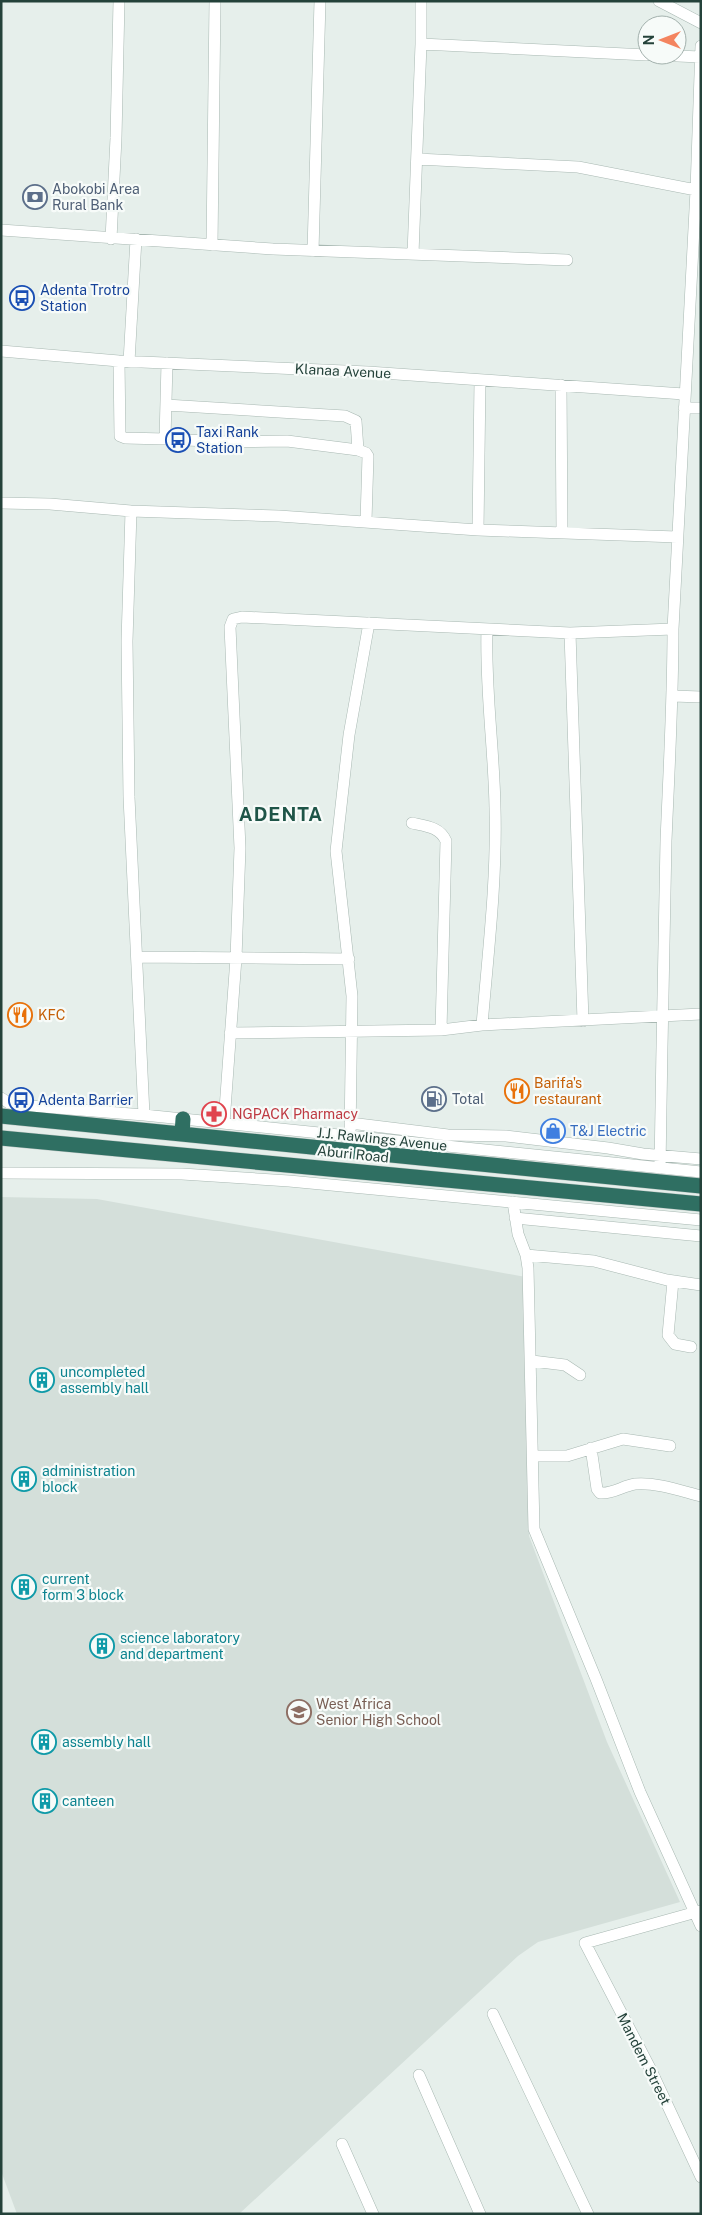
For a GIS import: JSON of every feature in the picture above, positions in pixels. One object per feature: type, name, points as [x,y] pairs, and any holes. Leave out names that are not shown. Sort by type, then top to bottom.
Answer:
[{"type":"highway","name":"J.J. Rawlings Avenue","points":[[1,1116],[182,1134],[390,1148],[626,1172],[701,1186]]},
{"type":"highway","points":[[182,1134],[183,1119]]},
{"type":"highway","name":"Aburi Road","points":[[1,1138],[314,1166],[494,1192],[701,1204]]},
{"type":"street","points":[[111,239],[116,138],[119,1]]},
{"type":"street","points":[[212,245],[215,1]]},
{"type":"street","points":[[312,251],[320,1]]},
{"type":"street","points":[[413,254],[421,1]]},
{"type":"street","points":[[659,1],[701,23]]},
{"type":"street","points":[[421,44],[637,54]]},
{"type":"street","points":[[660,1168],[666,840],[673,696],[677,537],[696,190],[700,76],[700,52],[687,53]]},
{"type":"street","points":[[417,158],[578,167],[696,190]]},
{"type":"street","points":[[1,230],[111,239],[312,251],[567,260]]},
{"type":"street","points":[[136,239],[124,361],[120,436],[126,438],[229,442],[287,441],[358,450],[366,453],[368,456],[366,521]]},
{"type":"street","name":"Klanaa Avenue","points":[[1,352],[124,361],[368,372],[684,394]]},
{"type":"street","points":[[165,439],[167,363]]},
{"type":"street","points":[[478,530],[480,380]]},
{"type":"street","points":[[561,385],[562,532]]},
{"type":"street","points":[[166,405],[345,416],[356,421],[358,450]]},
{"type":"street","points":[[684,408],[701,408]]},
{"type":"street","points":[[1,503],[50,504],[131,511],[366,521],[478,530],[677,537]]},
{"type":"street","points":[[131,511],[127,641],[129,797],[144,1115]]},
{"type":"street","points":[[224,1123],[236,958],[240,848],[231,622],[236,617],[242,617],[570,633],[674,629]]},
{"type":"street","points":[[350,1137],[352,996],[336,851],[349,735],[369,623]]},
{"type":"street","points":[[482,1025],[491,925],[495,809],[487,680],[487,629]]},
{"type":"street","points":[[570,633],[583,1021]]},
{"type":"street","points":[[673,696],[701,697]]},
{"type":"street","points":[[412,823],[435,829],[442,833],[446,841],[441,1030]]},
{"type":"street","points":[[137,957],[349,959]]},
{"type":"street","points":[[230,1032],[441,1030],[482,1025],[701,1014]]},
{"type":"street","points":[[1,1098],[18,1105],[144,1115],[350,1137],[390,1148]]},
{"type":"street","points":[[350,1123],[448,1135],[506,1136],[660,1156],[701,1159]]},
{"type":"street","points":[[626,1172],[660,1168],[701,1172]]},
{"type":"street","points":[[1,1173],[182,1174],[494,1192],[513,1202],[701,1220]]},
{"type":"street","points":[[513,1202],[518,1234],[526,1255],[530,1289],[534,1529],[537,1541],[596,1679],[640,1792],[698,1912],[701,1926]]},
{"type":"street","points":[[515,1218],[701,1236]]},
{"type":"street","points":[[526,1255],[594,1261],[673,1282],[701,1285]]},
{"type":"street","points":[[673,1282],[668,1335],[675,1344],[691,1348]]},
{"type":"street","points":[[532,1361],[565,1365],[580,1376]]},
{"type":"street","points":[[533,1456],[567,1456],[623,1439],[670,1446]]},
{"type":"street","points":[[591,1448],[597,1489],[600,1493],[615,1492],[637,1484],[663,1487],[701,1496]]},
{"type":"street","name":"Mandem Street","points":[[698,1912],[585,1943],[651,2070],[701,2177]]},
{"type":"street","points":[[493,2014],[588,2214]]},
{"type":"street","points":[[419,2075],[480,2214]]},
{"type":"street","points":[[342,2144],[373,2214]]},
{"type":"shaded area","name":"West Africa Senior High School","points":[[1,1197],[97,1199],[531,1278],[529,1536],[607,1742],[680,1902],[538,1942],[518,1956],[239,2214],[17,2214],[1,2171]]},
{"type":"place","name":"Abokobi Area Rural Bank","points":[[35,197]]},
{"type":"place","name":"Adenta Trotro Station","points":[[22,298]]},
{"type":"place","name":"Taxi Rank Station","points":[[178,440]]},
{"type":"place","name":"KFC","points":[[20,1015]]},
{"type":"place","name":"Barifa's restaurant","points":[[517,1091]]},
{"type":"place","name":"Total","points":[[434,1099]]},
{"type":"place","name":"Adenta Barrier","points":[[21,1100]]},
{"type":"place","name":"NGPACK Pharmacy","points":[[214,1114]]},
{"type":"place","name":"T&J Electric","points":[[553,1131]]},
{"type":"place","name":"uncompleted assembly hall","points":[[42,1380]]},
{"type":"place","name":"administration block","points":[[24,1479]]},
{"type":"place","name":"current form 3 block","points":[[24,1587]]},
{"type":"place","name":"science laboratory and department","points":[[102,1646]]},
{"type":"place","name":"West Africa Senior High School","points":[[299,1712]]},
{"type":"place","name":"assembly hall","points":[[44,1742]]},
{"type":"place","name":"canteen","points":[[45,1801]]},
{"type":"district","name":"ADENTA","points":[[281,814]]}]
